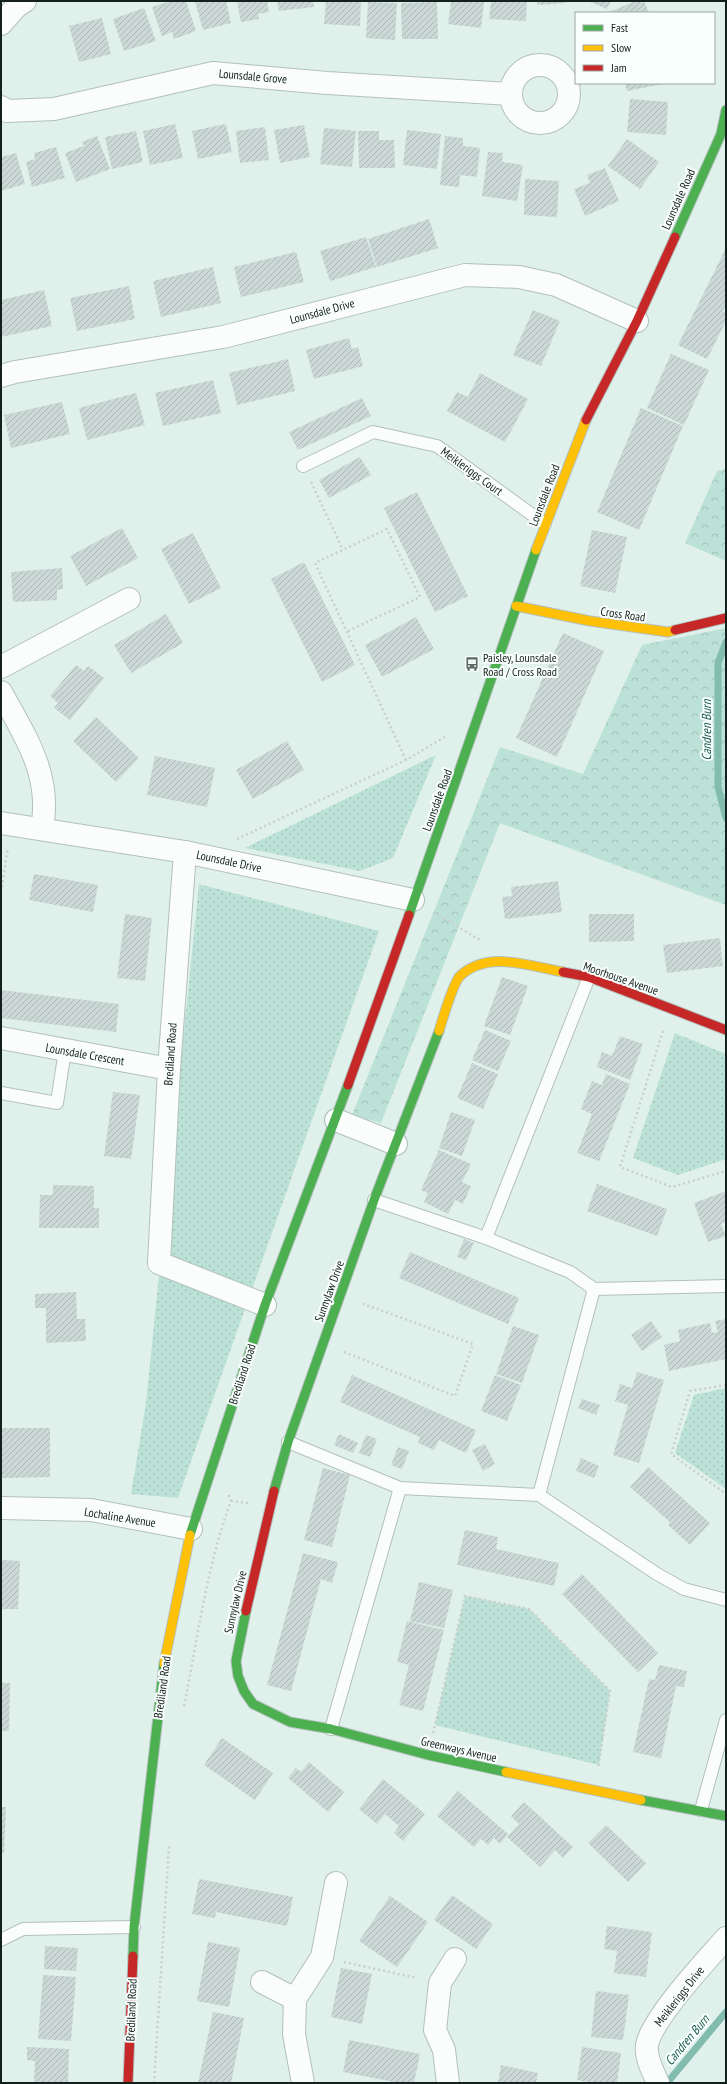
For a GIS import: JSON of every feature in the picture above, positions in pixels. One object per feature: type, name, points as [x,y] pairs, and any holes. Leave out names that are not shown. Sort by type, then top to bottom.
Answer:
[{"type":"street","points":[[1,24],[17,6],[25,1]]},
{"type":"street","name":"Lounsdale Grove","points":[[1,107],[7,111],[54,109],[213,73],[326,83],[511,94]]},
{"type":"street","name":"Lounsdale Road","points":[[414,900],[480,715],[545,524],[585,422],[637,321],[721,134],[726,110]]},
{"type":"street","name":"Lounsdale Drive","points":[[1,376],[15,372],[223,337],[465,275],[519,277],[556,285],[637,321]]},
{"type":"street","points":[[1,667],[129,599]]},
{"type":"street","name":"Cross Road","points":[[516,606],[590,621],[668,632],[726,618]]},
{"type":"street","points":[[1,692],[27,739],[41,772],[46,811],[42,829]]},
{"type":"street","name":"Lounsdale Drive","points":[[6,824],[194,853],[414,900]]},
{"type":"street","name":"Brediland Road","points":[[194,853],[169,1069],[159,1263],[265,1305]]},
{"type":"street","name":"Brediland Road","points":[[128,2083],[134,1927],[162,1672],[191,1529],[265,1305],[336,1120],[414,900]]},
{"type":"street","name":"Moorhouse Avenue","points":[[481,964],[498,960],[589,977],[726,1030]]},
{"type":"street","name":"Sunnylaw Drive","points":[[238,1645],[270,1505],[288,1442],[340,1295],[374,1200],[459,977],[481,964]]},
{"type":"street","name":"Lounsdale Crescent","points":[[1,1038],[169,1069]]},
{"type":"street","points":[[336,1120],[396,1144]]},
{"type":"street","name":"Lochaline Avenue","points":[[1,1508],[91,1510],[191,1529]]},
{"type":"street","name":"Greenways Avenue","points":[[238,1645],[238,1676],[244,1691],[253,1704],[290,1722],[331,1730],[428,1755],[595,1792],[701,1810],[726,1816]]},
{"type":"street","points":[[303,2083],[294,2034],[295,1999],[322,1957],[336,1883]]},
{"type":"street","name":"Meikleriggs Drive","points":[[658,2083],[649,2062],[647,2045],[655,2026],[672,2002],[726,1938]]},
{"type":"street","points":[[448,2083],[444,2050],[434,2030],[440,1983],[455,1959]]},
{"type":"street","points":[[262,1982],[295,1999]]},
{"type":"lane","name":"Meikleriggs Court","points":[[303,466],[373,432],[437,446],[545,524]]},
{"type":"lane","points":[[486,1238],[589,977]]},
{"type":"lane","points":[[1,1093],[57,1103],[65,1050]]},
{"type":"lane","points":[[374,1200],[486,1238],[570,1272],[594,1289],[726,1286]]},
{"type":"lane","points":[[539,1495],[594,1289]]},
{"type":"lane","points":[[288,1442],[400,1488],[539,1495],[657,1574],[684,1589],[726,1600]]},
{"type":"lane","points":[[331,1730],[400,1488]]},
{"type":"lane","points":[[701,1810],[726,1720]]},
{"type":"lane","points":[[1,1940],[23,1929],[134,1927]]},
{"type":"path","points":[[303,466],[342,550]]},
{"type":"path","points":[[348,631],[420,597],[387,529],[315,563],[348,631],[406,760]]},
{"type":"path","points":[[194,853],[406,760],[480,715]]},
{"type":"path","points":[[1,892],[6,824]]},
{"type":"path","points":[[414,900],[487,944],[481,964]]},
{"type":"path","points":[[671,1008],[620,1167],[672,1186],[726,1171]]},
{"type":"path","points":[[323,1344],[455,1396],[472,1344],[340,1295]]},
{"type":"path","points":[[726,1385],[690,1391],[671,1454],[726,1494]]},
{"type":"path","points":[[182,1713],[199,1622],[219,1534],[231,1501],[214,1460]]},
{"type":"path","points":[[428,1755],[465,1596],[529,1609],[610,1691],[595,1792]]},
{"type":"path","points":[[154,2083],[169,1841]]},
{"type":"path","points":[[322,1957],[440,1983]]},
{"type":"green space","points":[[726,469],[726,561],[685,543],[717,471]]},
{"type":"green space","points":[[726,628],[726,905],[500,823],[381,1123],[352,1115],[500,747],[583,774],[642,645]]},
{"type":"green space","points":[[436,755],[393,858],[360,871],[245,848]]},
{"type":"green space","points":[[199,884],[379,931],[178,1498],[131,1494],[146,1403]]},
{"type":"green space","points":[[675,1033],[726,1054],[726,1159],[678,1175],[633,1158]]},
{"type":"green space","points":[[726,1388],[726,1489],[675,1453],[694,1395]]},
{"type":"green space","points":[[465,1596],[529,1609],[610,1691],[599,1765],[435,1725]]},
{"type":"building","points":[[171,1],[186,1],[196,31],[174,39],[172,32],[162,36],[152,7]]},
{"type":"building","points":[[195,1],[226,1],[231,23],[203,30]]},
{"type":"building","points":[[237,1],[267,1],[269,12],[258,14],[259,19],[241,22]]},
{"type":"building","points":[[277,1],[313,1],[314,7],[279,11]]},
{"type":"building","points":[[326,1],[361,1],[360,26],[324,24]]},
{"type":"building","points":[[451,1],[484,1],[481,28],[448,24]]},
{"type":"building","points":[[491,1],[527,1],[526,21],[489,19]]},
{"type":"building","points":[[537,1],[566,1],[566,3],[537,5]]},
{"type":"building","points":[[588,1],[611,1],[607,9]]},
{"type":"building","points":[[636,1],[644,1],[649,12],[609,12]]},
{"type":"building","points":[[368,2],[397,3],[395,40],[366,38]]},
{"type":"building","points":[[437,2],[438,39],[402,39],[401,3]]},
{"type":"building","points":[[144,8],[156,41],[124,51],[113,19]]},
{"type":"building","points":[[102,18],[111,54],[79,62],[69,26]]},
{"type":"building","points":[[625,84],[663,84],[627,91]]},
{"type":"building","points":[[630,99],[668,102],[666,135],[627,132]]},
{"type":"building","points":[[175,124],[183,158],[150,165],[143,131]]},
{"type":"building","points":[[226,124],[232,152],[198,159],[192,131]]},
{"type":"building","points":[[304,125],[310,157],[280,163],[274,130]]},
{"type":"building","points":[[265,127],[269,160],[240,163],[236,131]]},
{"type":"building","points":[[324,128],[356,131],[352,167],[320,164]]},
{"type":"building","points":[[407,130],[441,134],[437,169],[403,165]]},
{"type":"building","points":[[136,131],[143,162],[112,169],[105,137]]},
{"type":"building","points":[[358,131],[379,131],[379,140],[394,140],[395,168],[359,168]]},
{"type":"building","points":[[97,136],[110,169],[76,182],[65,153],[84,146],[82,142]]},
{"type":"building","points":[[445,136],[463,138],[463,146],[480,148],[477,177],[460,175],[459,187],[440,185]]},
{"type":"building","points":[[627,139],[659,162],[640,189],[608,166]]},
{"type":"building","points":[[56,147],[65,178],[32,187],[26,162],[35,159],[34,153]]},
{"type":"building","points":[[488,152],[503,153],[502,162],[523,165],[517,201],[482,196]]},
{"type":"building","points":[[16,153],[25,184],[1,191],[1,157]]},
{"type":"building","points":[[605,168],[619,201],[585,216],[574,189],[590,183],[587,175]]},
{"type":"building","points":[[525,179],[559,181],[557,217],[524,215]]},
{"type":"building","points":[[429,219],[438,248],[377,267],[368,239]]},
{"type":"building","points":[[366,237],[376,267],[330,281],[320,251]]},
{"type":"building","points":[[726,248],[726,305],[723,311],[726,313],[726,321],[707,359],[678,345]]},
{"type":"building","points":[[296,252],[304,282],[241,297],[234,267]]},
{"type":"building","points":[[213,267],[221,303],[161,317],[153,281]]},
{"type":"building","points":[[129,286],[135,319],[77,331],[70,298]]},
{"type":"building","points":[[44,290],[52,326],[1,337],[1,300]]},
{"type":"building","points":[[533,310],[560,321],[541,366],[513,355]]},
{"type":"building","points":[[349,338],[352,349],[358,347],[363,366],[314,379],[306,350]]},
{"type":"building","points":[[671,354],[709,370],[684,425],[647,408]]},
{"type":"building","points":[[288,359],[295,391],[237,405],[229,373]]},
{"type":"building","points":[[480,373],[528,399],[505,442],[447,411],[457,392],[468,397]]},
{"type":"building","points":[[213,380],[221,413],[163,426],[155,393]]},
{"type":"building","points":[[136,393],[145,425],[87,440],[79,408]]},
{"type":"building","points":[[362,398],[371,416],[298,450],[289,432]]},
{"type":"building","points":[[62,402],[70,434],[11,448],[4,415]]},
{"type":"building","points":[[641,408],[683,426],[639,530],[597,512]]},
{"type":"building","points":[[360,457],[371,475],[329,498],[319,480]]},
{"type":"building","points":[[417,492],[468,596],[435,612],[384,508]]},
{"type":"building","points":[[122,528],[138,558],[86,586],[70,556]]},
{"type":"building","points":[[592,530],[627,537],[615,593],[580,586]]},
{"type":"building","points":[[193,533],[221,588],[189,604],[161,549]]},
{"type":"building","points":[[304,562],[355,665],[322,682],[271,579]]},
{"type":"building","points":[[62,568],[63,589],[57,590],[57,600],[13,602],[11,572]]},
{"type":"building","points":[[166,614],[183,643],[131,673],[114,645]]},
{"type":"building","points":[[416,617],[434,649],[382,677],[365,645]]},
{"type":"building","points":[[563,633],[604,651],[557,757],[516,738]]},
{"type":"building","points":[[76,665],[84,671],[88,666],[104,678],[70,720],[54,708],[58,703],[50,696]]},
{"type":"building","points":[[96,717],[139,758],[116,782],[73,741]]},
{"type":"building","points":[[287,741],[304,770],[253,799],[236,770]]},
{"type":"building","points":[[155,756],[215,768],[207,807],[147,795]]},
{"type":"building","points":[[34,874],[98,885],[93,912],[29,900]]},
{"type":"building","points":[[558,881],[562,912],[505,919],[502,897],[512,896],[511,887]]},
{"type":"building","points":[[125,914],[152,918],[145,981],[117,978]]},
{"type":"building","points":[[589,914],[634,914],[634,941],[589,942]]},
{"type":"building","points":[[720,938],[723,966],[667,973],[663,945]]},
{"type":"building","points":[[502,977],[528,986],[510,1035],[484,1026]]},
{"type":"building","points":[[1,990],[119,1004],[116,1032],[1,1018]]},
{"type":"building","points":[[485,1030],[511,1041],[498,1071],[472,1060]]},
{"type":"building","points":[[620,1036],[643,1044],[630,1080],[597,1067],[602,1052],[612,1056]]},
{"type":"building","points":[[472,1063],[498,1074],[483,1109],[457,1098]]},
{"type":"building","points":[[606,1074],[630,1084],[599,1161],[577,1153],[592,1114],[581,1109],[592,1081],[602,1085]]},
{"type":"building","points":[[113,1092],[140,1095],[131,1159],[104,1156]]},
{"type":"building","points":[[451,1112],[475,1120],[462,1156],[439,1148]]},
{"type":"building","points":[[439,1150],[471,1164],[462,1182],[471,1186],[463,1204],[455,1200],[448,1214],[424,1202],[428,1193],[421,1190]]},
{"type":"building","points":[[597,1184],[667,1209],[657,1236],[587,1211]]},
{"type":"building","points":[[53,1185],[94,1186],[94,1208],[99,1208],[99,1228],[39,1228],[40,1195],[53,1195]]},
{"type":"building","points":[[726,1191],[726,1222],[721,1224],[726,1236],[708,1242],[694,1203]]},
{"type":"building","points":[[464,1239],[474,1243],[466,1260],[457,1257]]},
{"type":"building","points":[[410,1252],[519,1298],[508,1324],[399,1278]]},
{"type":"building","points":[[76,1292],[77,1319],[85,1319],[86,1341],[46,1343],[46,1308],[35,1308],[35,1294]]},
{"type":"building","points":[[726,1319],[726,1359],[669,1371],[664,1345],[680,1341],[678,1330],[710,1323],[712,1333],[718,1332],[715,1321]]},
{"type":"building","points":[[651,1321],[662,1337],[642,1351],[631,1335]]},
{"type":"building","points":[[513,1326],[539,1335],[522,1383],[496,1374]]},
{"type":"building","points":[[637,1372],[664,1380],[639,1463],[613,1455],[628,1405],[615,1401],[620,1384],[632,1388]]},
{"type":"building","points":[[352,1375],[476,1430],[466,1453],[439,1440],[434,1450],[418,1443],[420,1437],[340,1402]]},
{"type":"building","points":[[495,1375],[521,1385],[507,1421],[481,1411]]},
{"type":"building","points":[[582,1399],[600,1405],[596,1415],[578,1408]]},
{"type":"building","points":[[1,1428],[50,1428],[50,1477],[1,1478]]},
{"type":"building","points":[[339,1434],[358,1443],[353,1453],[334,1445]]},
{"type":"building","points":[[366,1435],[377,1439],[370,1457],[359,1453]]},
{"type":"building","points":[[485,1444],[495,1464],[483,1471],[472,1450]]},
{"type":"building","points":[[398,1447],[409,1451],[402,1469],[391,1465]]},
{"type":"building","points":[[581,1458],[599,1466],[594,1478],[576,1471]]},
{"type":"building","points":[[648,1467],[710,1523],[690,1545],[668,1525],[670,1522],[630,1487]]},
{"type":"building","points":[[323,1468],[350,1475],[332,1547],[304,1540]]},
{"type":"building","points":[[465,1530],[498,1537],[496,1549],[559,1563],[554,1586],[457,1565]]},
{"type":"building","points":[[303,1553],[338,1562],[332,1583],[321,1579],[291,1691],[267,1685]]},
{"type":"building","points":[[1,1560],[20,1561],[18,1609],[1,1609]]},
{"type":"building","points":[[582,1574],[658,1653],[638,1672],[562,1594]]},
{"type":"building","points":[[419,1582],[453,1590],[444,1628],[410,1621]]},
{"type":"building","points":[[407,1621],[444,1630],[423,1711],[399,1705],[409,1665],[397,1662]]},
{"type":"building","points":[[659,1665],[687,1671],[684,1687],[676,1686],[661,1758],[633,1752],[649,1679],[655,1680]]},
{"type":"building","points":[[1,1683],[10,1683],[9,1731],[1,1731]]},
{"type":"building","points":[[222,1738],[273,1773],[255,1800],[204,1765]]},
{"type":"building","points":[[309,1762],[344,1792],[328,1812],[288,1778],[296,1768],[301,1772]]},
{"type":"building","points":[[383,1779],[425,1814],[403,1841],[394,1833],[399,1826],[385,1814],[377,1824],[359,1809]]},
{"type":"building","points":[[458,1791],[508,1834],[500,1844],[494,1838],[488,1845],[481,1839],[474,1847],[437,1816]]},
{"type":"building","points":[[524,1802],[573,1847],[563,1858],[555,1850],[540,1867],[507,1837],[519,1824],[511,1816]]},
{"type":"building","points":[[1,1807],[6,1807],[4,1853],[1,1852]]},
{"type":"building","points":[[606,1825],[646,1863],[628,1882],[588,1843]]},
{"type":"building","points":[[199,1879],[293,1897],[287,1926],[216,1912],[215,1918],[192,1914]]},
{"type":"building","points":[[452,1895],[493,1924],[476,1949],[434,1920]]},
{"type":"building","points":[[390,1896],[428,1922],[397,1967],[359,1941]]},
{"type":"building","points":[[607,1926],[652,1932],[646,1977],[614,1973],[617,1951],[604,1949]]},
{"type":"building","points":[[208,1942],[240,1948],[229,2007],[197,2001]]},
{"type":"building","points":[[45,1946],[78,1948],[76,1971],[44,1969]]},
{"type":"building","points":[[341,1968],[372,1974],[362,2024],[331,2017]]},
{"type":"building","points":[[43,1975],[76,1977],[71,2041],[38,2039]]},
{"type":"building","points":[[596,1991],[629,1995],[623,2040],[591,2037]]},
{"type":"building","points":[[213,2012],[244,2018],[231,2083],[198,2083]]},
{"type":"building","points":[[349,2040],[420,2054],[414,2083],[399,2083],[343,2072]]},
{"type":"building","points":[[27,2047],[69,2049],[68,2083],[34,2083],[35,2061],[27,2060]]},
{"type":"building","points":[[582,2047],[621,2053],[617,2083],[594,2083],[577,2080]]},
{"type":"building","points":[[501,2065],[538,2073],[536,2083],[498,2083]]},
{"type":"waterway","name":"Candren Burn","points":[[726,642],[718,663],[718,787],[726,818]]},
{"type":"waterway","name":"Candren Burn","points":[[667,2083],[726,2012]]},
{"type":"traffic: fast","points":[[675,237],[721,134],[726,110]]},
{"type":"traffic: fast","points":[[409,915],[536,550]]},
{"type":"traffic: fast","points":[[274,1491],[288,1442],[374,1200],[439,1031]]},
{"type":"traffic: fast","points":[[190,1535],[265,1305],[348,1085]]},
{"type":"traffic: fast","points":[[246,1611],[236,1661],[238,1676],[244,1691],[253,1704],[290,1722],[331,1729],[428,1755],[506,1772]]},
{"type":"traffic: fast","points":[[133,1956],[134,1927],[164,1664]]},
{"type":"traffic: fast","points":[[641,1800],[726,1816]]},
{"type":"traffic: slow","points":[[536,550],[586,420]]},
{"type":"traffic: slow","points":[[516,606],[590,621],[668,632],[675,630]]},
{"type":"traffic: slow","points":[[439,1031],[457,980],[471,968],[483,964],[509,962],[563,972]]},
{"type":"traffic: slow","points":[[164,1664],[190,1535]]},
{"type":"traffic: slow","points":[[506,1772],[641,1800]]},
{"type":"traffic: jam","points":[[586,420],[637,321],[675,237]]},
{"type":"traffic: jam","points":[[675,630],[726,618]]},
{"type":"traffic: jam","points":[[348,1085],[409,915]]},
{"type":"traffic: jam","points":[[563,972],[589,977],[726,1030]]},
{"type":"traffic: jam","points":[[246,1611],[274,1491]]},
{"type":"traffic: jam","points":[[128,2083],[133,1956]]},
{"type":"place","name":"Paisley, Lounsdale Road / Cross Road","points":[[472,664]]}]
